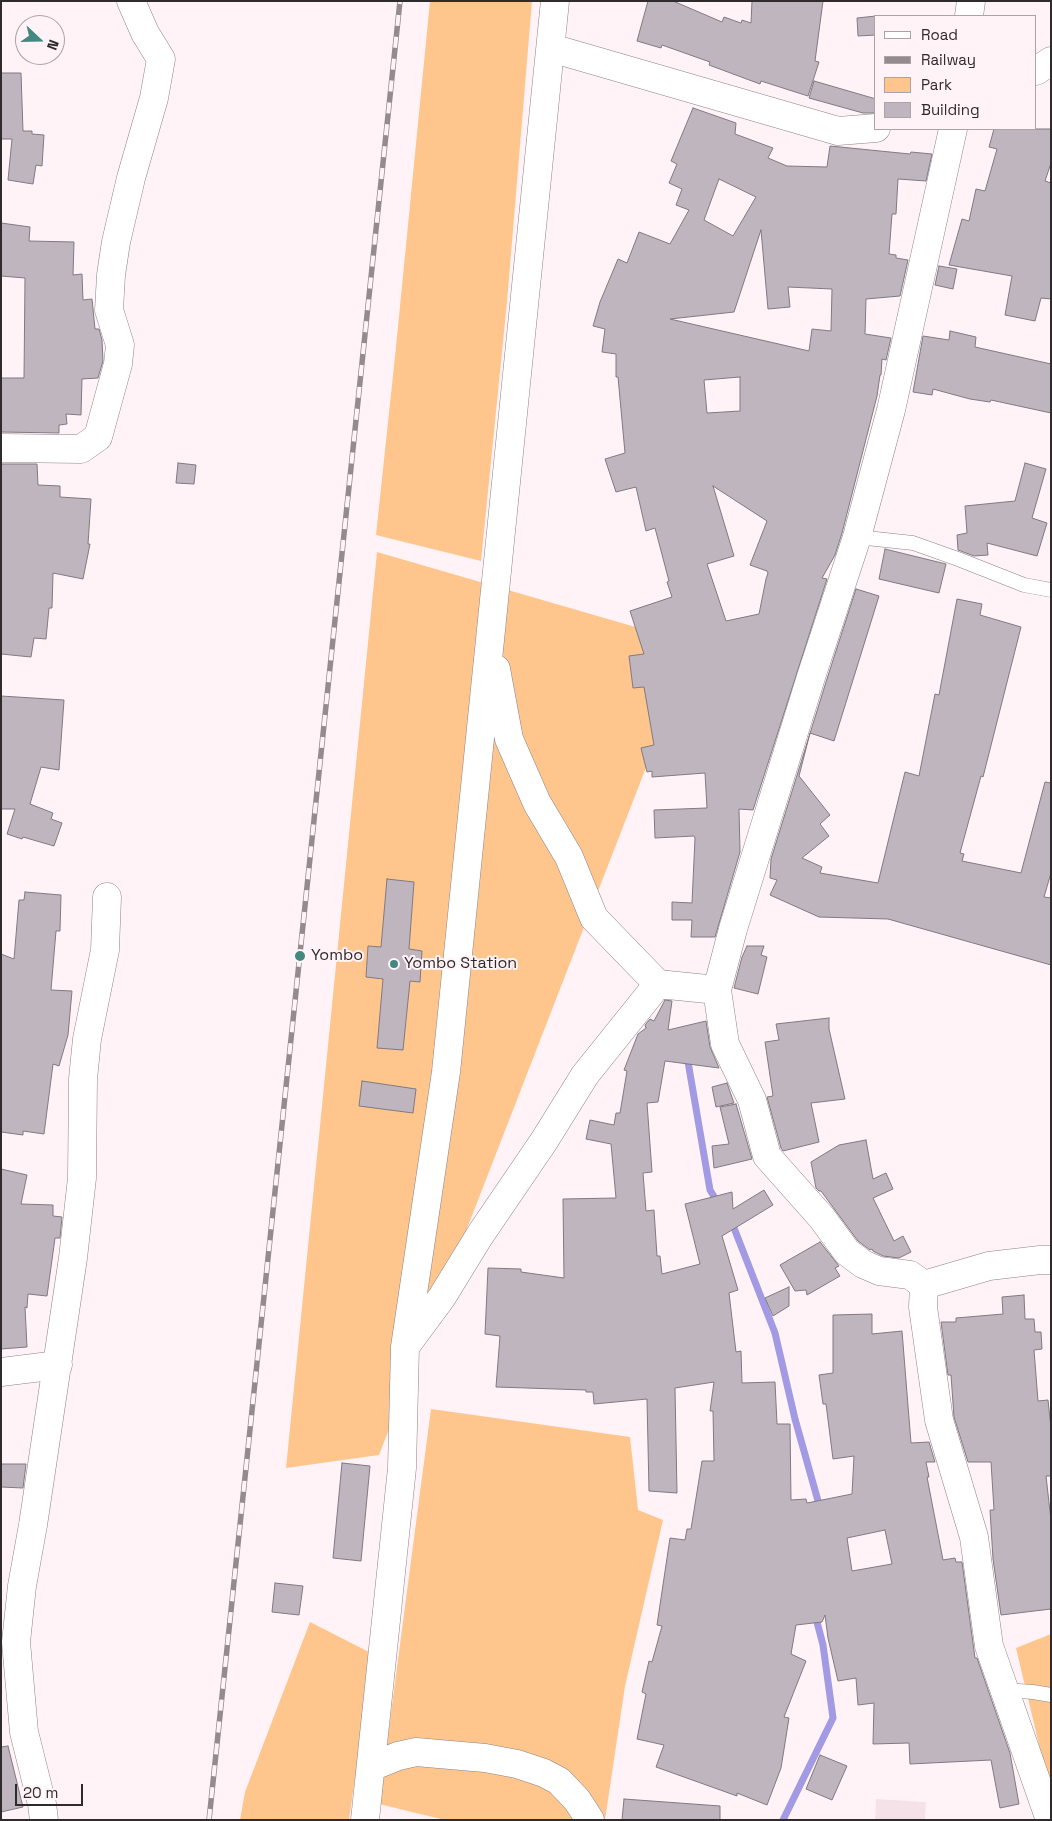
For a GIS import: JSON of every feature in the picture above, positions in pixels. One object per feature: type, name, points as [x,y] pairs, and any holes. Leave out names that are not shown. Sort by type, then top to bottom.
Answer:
[{"type":"street","points":[[1,448],[81,449],[98,436],[118,364],[120,345],[109,310],[116,242],[131,178],[154,98],[161,59],[145,33],[131,1]]},
{"type":"street","points":[[365,1820],[402,1468],[405,1347],[446,1072],[555,1]]},
{"type":"street","points":[[969,15],[971,1]]},
{"type":"street","points":[[551,48],[838,131],[874,128]]},
{"type":"street","points":[[1037,70],[1051,62]]},
{"type":"street","points":[[924,1285],[910,1275],[879,1271],[863,1264],[847,1252],[822,1218],[767,1156],[752,1100],[725,1044],[717,990],[733,929],[811,677],[858,536],[892,410],[953,130]]},
{"type":"street","points":[[490,638],[509,739],[538,803],[569,857],[594,918],[658,984],[717,990]]},
{"type":"street","points":[[44,1820],[42,1804],[24,1732],[16,1642],[22,1586],[58,1366],[73,1258],[82,1178],[82,1089],[86,1047],[105,950],[107,898]]},
{"type":"street","points":[[405,1347],[442,1297],[480,1235],[544,1141],[585,1075],[658,984]]},
{"type":"street","points":[[924,1285],[989,1266],[1051,1260]]},
{"type":"street","points":[[924,1285],[923,1307],[940,1420],[974,1537],[989,1646],[1050,1820]]},
{"type":"street","points":[[1,1372],[58,1366]]},
{"type":"street","points":[[371,1767],[398,1756],[416,1752],[485,1758],[517,1764],[559,1781],[577,1800],[590,1820]]},
{"type":"lane","points":[[858,536],[913,543],[1024,585],[1051,590]]},
{"type":"lane","points":[[1005,1690],[1051,1695]]},
{"type":"shaded area","points":[[876,1799],[926,1802],[925,1820],[875,1820]]},
{"type":"green space","points":[[430,1],[532,1],[507,302],[481,561],[376,535]]},
{"type":"green space","points":[[377,552],[694,644],[379,1455],[286,1468]]},
{"type":"green space","points":[[431,1409],[630,1437],[638,1510],[663,1520],[625,1686],[605,1820],[445,1820],[379,1804]]},
{"type":"green space","points":[[310,1622],[373,1654],[349,1820],[240,1820],[245,1792]]},
{"type":"green space","points":[[1051,1634],[1051,1795],[1016,1648]]},
{"type":"building","points":[[648,1],[673,1],[722,22],[724,17],[741,23],[742,20],[751,23],[752,1],[823,1],[815,61],[819,62],[808,96],[761,81],[760,84],[709,65],[710,62],[662,45],[661,48],[637,41]]},
{"type":"building","points":[[874,16],[874,35],[858,36],[857,18]]},
{"type":"building","points":[[1,73],[21,73],[23,131],[32,131],[32,134],[44,135],[42,166],[36,165],[33,184],[8,180],[12,139],[1,139]]},
{"type":"building","points":[[814,81],[874,98],[874,113],[863,113],[809,98]]},
{"type":"building","points":[[693,108],[736,123],[735,134],[773,148],[768,158],[787,166],[827,167],[830,146],[910,154],[911,152],[932,154],[926,181],[898,179],[896,214],[892,214],[889,254],[896,255],[896,258],[908,260],[900,296],[866,299],[865,334],[891,338],[886,360],[882,359],[877,396],[842,533],[835,555],[822,578],[827,579],[753,810],[739,809],[740,852],[715,937],[691,937],[692,920],[672,920],[672,902],[692,903],[694,836],[655,838],[654,810],[707,808],[705,773],[652,777],[652,771],[647,772],[641,748],[654,745],[644,687],[633,688],[629,656],[644,654],[630,611],[672,597],[655,528],[646,531],[636,487],[616,492],[605,459],[625,453],[618,377],[616,377],[616,354],[602,352],[605,329],[593,326],[600,302],[618,259],[627,263],[639,232],[670,244],[689,210],[676,205],[682,189],[669,183],[677,164],[671,161]],"holes":[[[719,179],[756,197],[733,236],[704,220]],[[761,230],[768,309],[790,307],[788,287],[832,289],[831,331],[812,329],[809,351],[670,319],[734,312]],[[740,377],[740,411],[707,413],[704,380]],[[713,486],[767,521],[750,565],[768,573],[759,614],[726,621],[707,564],[734,556]]]},
{"type":"building","points":[[1051,129],[1051,163],[1045,181],[1051,183],[1051,299],[1041,298],[1035,321],[1005,315],[1012,276],[949,265],[962,219],[969,221],[976,189],[985,191],[997,149],[989,147],[994,130]]},
{"type":"building","points":[[1,223],[30,227],[29,241],[74,242],[73,275],[82,274],[83,300],[92,299],[95,329],[99,329],[102,340],[103,361],[98,378],[82,379],[81,415],[66,414],[67,424],[59,425],[59,433],[1,432],[1,378],[24,378],[25,278],[1,276]]},
{"type":"building","points":[[939,266],[957,269],[953,289],[935,285]]},
{"type":"building","points":[[950,331],[976,337],[975,347],[1051,364],[1051,413],[991,400],[990,402],[970,399],[933,389],[932,395],[913,392],[923,336],[949,340]]},
{"type":"building","points":[[178,463],[196,465],[194,484],[176,483]]},
{"type":"building","points":[[1025,463],[1046,469],[1032,518],[1047,523],[1037,556],[987,543],[988,555],[974,556],[958,550],[957,535],[967,533],[965,506],[1015,501]]},
{"type":"building","points":[[1,464],[37,464],[38,485],[60,486],[60,497],[91,499],[88,544],[90,544],[83,579],[53,573],[52,608],[49,608],[46,639],[34,638],[31,657],[1,654]]},
{"type":"building","points":[[885,549],[946,564],[939,593],[879,579]]},
{"type":"building","points":[[856,589],[879,596],[834,741],[810,733]]},
{"type":"building","points":[[957,599],[982,604],[980,615],[1021,627],[983,777],[981,776],[960,853],[964,854],[962,861],[1021,873],[1045,782],[1051,783],[1051,873],[1044,897],[1051,898],[1051,965],[888,919],[819,917],[770,895],[777,880],[770,878],[771,859],[809,736],[799,776],[830,815],[820,824],[829,836],[802,858],[822,867],[820,873],[878,883],[905,772],[919,776],[935,694],[939,695]]},
{"type":"building","points":[[1,696],[64,700],[59,770],[41,767],[30,804],[53,813],[51,819],[62,823],[54,846],[7,834],[15,809],[1,809]]},
{"type":"building","name":"Yombo Station","points":[[387,879],[414,882],[409,949],[422,951],[420,982],[410,981],[403,1050],[377,1048],[383,979],[366,977],[368,946],[381,947]]},
{"type":"building","points":[[25,892],[61,895],[60,931],[56,931],[51,990],[72,991],[68,1035],[59,1066],[53,1064],[44,1134],[23,1131],[23,1135],[1,1132],[1,954],[14,959],[19,900],[24,900]]},
{"type":"building","points":[[747,946],[764,946],[761,955],[767,957],[758,994],[734,988],[742,957]]},
{"type":"building","points":[[665,1000],[672,1001],[668,1030],[706,1021],[710,1047],[719,1068],[665,1061],[658,1102],[647,1103],[652,1172],[643,1173],[646,1211],[654,1210],[657,1256],[660,1256],[662,1274],[700,1264],[685,1204],[732,1192],[733,1209],[764,1190],[773,1205],[722,1236],[738,1290],[729,1293],[736,1352],[741,1351],[742,1383],[775,1382],[777,1424],[790,1424],[791,1500],[806,1499],[807,1503],[852,1494],[854,1456],[833,1459],[826,1404],[823,1404],[819,1375],[833,1373],[833,1315],[872,1314],[872,1334],[902,1331],[911,1443],[929,1442],[935,1462],[926,1462],[929,1477],[927,1477],[943,1560],[955,1558],[956,1562],[962,1562],[975,1658],[977,1658],[1010,1753],[1019,1804],[1000,1808],[991,1760],[910,1764],[909,1743],[873,1744],[874,1703],[858,1705],[856,1678],[838,1681],[828,1638],[825,1615],[822,1622],[796,1625],[791,1654],[806,1661],[784,1717],[789,1718],[781,1768],[767,1805],[737,1793],[737,1796],[656,1767],[664,1745],[637,1739],[646,1694],[642,1692],[649,1661],[652,1662],[662,1626],[657,1625],[670,1538],[685,1540],[687,1529],[691,1529],[702,1461],[714,1461],[713,1411],[710,1411],[714,1382],[675,1388],[677,1493],[649,1491],[647,1399],[594,1404],[593,1392],[586,1392],[586,1390],[496,1387],[500,1336],[485,1334],[488,1268],[521,1269],[521,1272],[564,1278],[563,1199],[616,1198],[611,1144],[586,1139],[590,1120],[614,1125],[616,1113],[620,1113],[627,1071],[624,1070],[638,1034],[646,1028],[645,1025],[650,1019],[654,1021]],"holes":[[[885,1530],[892,1564],[852,1571],[847,1538]]]},
{"type":"building","points":[[829,1018],[829,1029],[845,1099],[811,1103],[819,1142],[783,1151],[767,1097],[773,1096],[765,1042],[779,1040],[776,1024]]},
{"type":"building","points":[[362,1081],[416,1089],[413,1113],[359,1106]]},
{"type":"building","points":[[727,1083],[734,1103],[716,1107],[712,1087]]},
{"type":"building","points":[[736,1104],[752,1159],[714,1168],[712,1146],[729,1144],[720,1107]]},
{"type":"building","points":[[866,1140],[873,1179],[886,1173],[893,1189],[873,1198],[894,1241],[903,1236],[911,1252],[899,1258],[883,1256],[872,1249],[870,1250],[858,1241],[821,1191],[816,1188],[811,1162],[839,1145]]},
{"type":"building","points":[[1,1169],[27,1175],[21,1204],[53,1205],[53,1216],[62,1217],[60,1238],[55,1238],[47,1296],[28,1294],[27,1308],[25,1307],[27,1347],[1,1349]]},
{"type":"building","points":[[820,1242],[839,1266],[835,1268],[840,1276],[807,1295],[806,1290],[795,1291],[780,1265]]},
{"type":"building","points":[[789,1287],[789,1306],[773,1316],[765,1298]]},
{"type":"building","points":[[1024,1295],[1025,1319],[1034,1319],[1035,1332],[1041,1332],[1042,1349],[1034,1350],[1038,1401],[1048,1400],[1051,1428],[1051,1476],[1046,1476],[1051,1520],[1051,1609],[1001,1615],[993,1559],[990,1510],[994,1510],[991,1462],[968,1462],[954,1417],[951,1375],[948,1375],[941,1322],[956,1322],[956,1318],[1003,1314],[1002,1297]]},
{"type":"building","points":[[342,1463],[370,1466],[361,1561],[333,1558]]},
{"type":"building","points":[[1,1464],[26,1464],[23,1488],[1,1487]]},
{"type":"building","points":[[275,1583],[303,1586],[299,1615],[272,1612]]},
{"type":"building","points":[[8,1746],[23,1807],[1,1812],[1,1747]]},
{"type":"building","points":[[820,1755],[847,1766],[832,1800],[806,1789]]},
{"type":"building","points":[[624,1799],[720,1806],[720,1820],[622,1820]]},
{"type":"waterway","points":[[687,1056],[710,1190],[718,1203]]},
{"type":"waterway","points":[[730,1221],[775,1333],[795,1419],[820,1508]]},
{"type":"waterway","points":[[783,1820],[833,1718],[823,1645],[817,1622],[818,1613]]},
{"type":"railway","points":[[209,1820],[400,1]]},
{"type":"place","name":"Yombo","points":[[300,956]]},
{"type":"place","name":"Yombo Station","points":[[394,964]]}]
